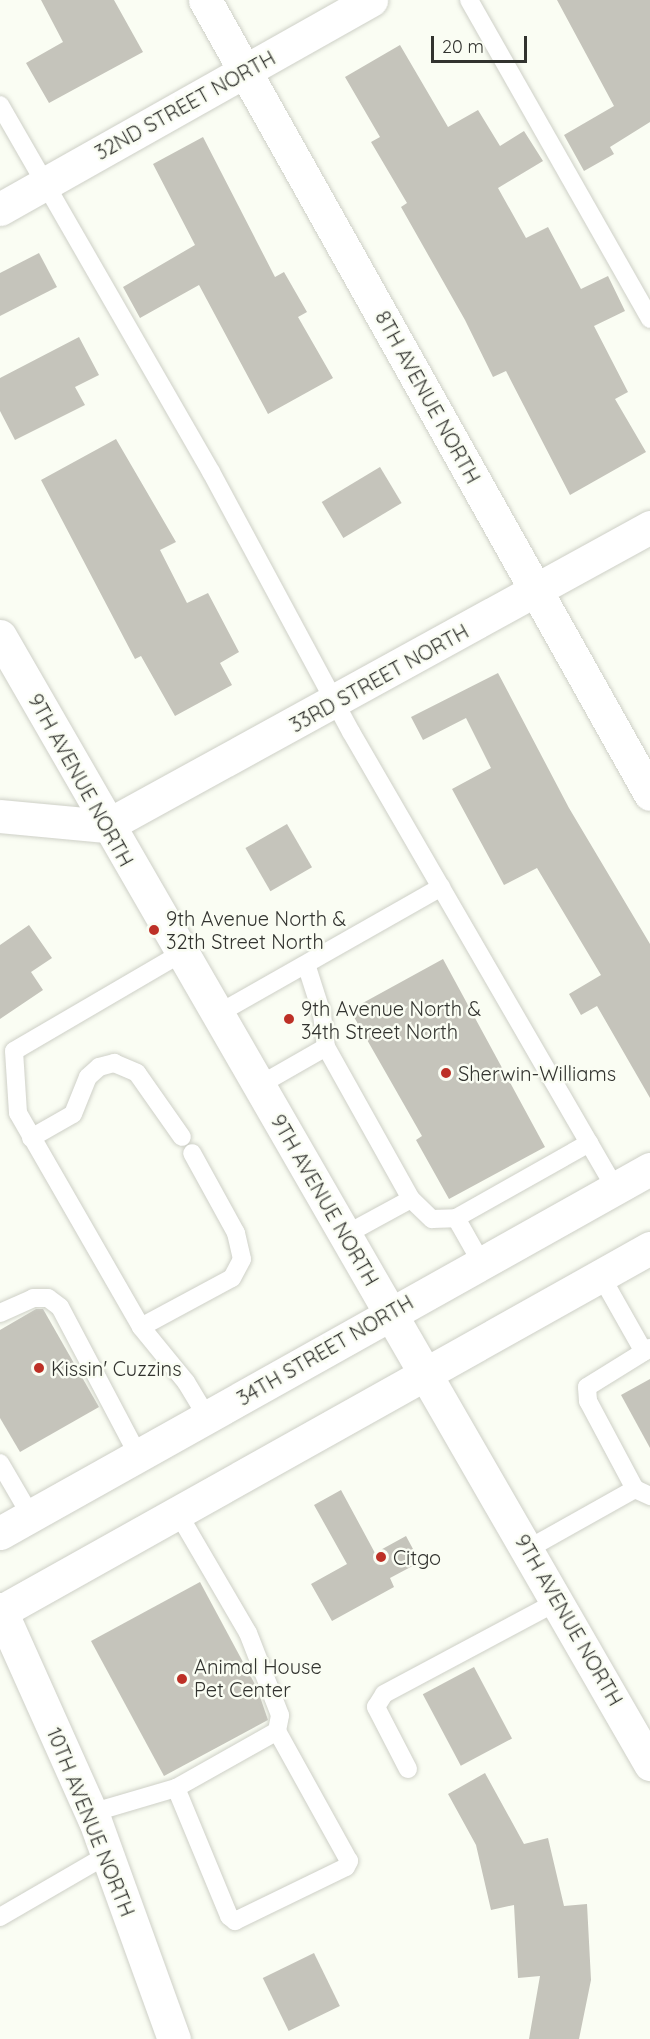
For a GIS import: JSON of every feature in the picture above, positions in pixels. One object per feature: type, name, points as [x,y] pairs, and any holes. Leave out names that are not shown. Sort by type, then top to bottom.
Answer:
[{"type":"main road","name":"8TH AVENUE NORTH","points":[[205,0],[650,794]]},
{"type":"main road","name":"32ND STREET NORTH","points":[[0,209],[370,0]]},
{"type":"main road","name":"33RD STREET NORTH","points":[[106,826],[650,527]]},
{"type":"main road","name":"9TH AVENUE NORTH","points":[[0,636],[106,826],[390,1313],[427,1372],[650,1764]]},
{"type":"main road","points":[[0,816],[106,826]]},
{"type":"main road","name":"34TH STREET NORTH","points":[[0,1533],[650,1168]]},
{"type":"main road","points":[[0,1611],[650,1248]]},
{"type":"main road","name":"10TH AVENUE NORTH","points":[[0,1611],[92,1812],[174,2039]]},
{"type":"lane","points":[[470,0],[650,319]]},
{"type":"lane","points":[[0,105],[337,700],[351,732],[615,1188]]},
{"type":"lane","points":[[216,1016],[441,887]]},
{"type":"lane","points":[[180,954],[14,1051],[18,1113],[141,1327],[186,1382],[207,1417]]},
{"type":"lane","points":[[306,964],[322,1014],[326,1047],[411,1199],[432,1219],[456,1218],[589,1143]]},
{"type":"lane","points":[[258,1086],[326,1047]]},
{"type":"lane","points":[[32,1138],[73,1114],[88,1077],[99,1067],[114,1063],[137,1073],[187,1145],[236,1233],[242,1259],[231,1278],[141,1327]]},
{"type":"lane","points":[[345,1236],[411,1199]]},
{"type":"lane","points":[[456,1218],[481,1262]]},
{"type":"lane","points":[[528,1549],[642,1493],[588,1401],[586,1386],[647,1350],[601,1276]]},
{"type":"lane","points":[[0,1313],[33,1298],[48,1298],[60,1307],[138,1455]]},
{"type":"lane","points":[[0,1463],[31,1516]]},
{"type":"lane","points":[[176,1788],[229,1916],[235,1921],[346,1867],[346,1854],[277,1731],[280,1715],[248,1633],[178,1513]]},
{"type":"lane","points":[[408,1769],[376,1707],[384,1694],[558,1601]]},
{"type":"lane","points":[[92,1812],[176,1788],[277,1731]]},
{"type":"lane","points":[[0,1917],[107,1855]]},
{"type":"building","points":[[41,0],[114,0],[143,52],[49,103],[26,63],[63,42]]},
{"type":"building","points":[[557,0],[650,0],[650,122],[610,147],[614,154],[584,171],[564,135],[614,106]]},
{"type":"building","points":[[400,45],[448,127],[478,110],[500,146],[524,131],[543,161],[498,188],[526,238],[548,227],[581,289],[608,276],[625,311],[594,326],[628,392],[615,399],[646,452],[570,495],[506,371],[493,377],[465,320],[401,207],[407,203],[371,142],[380,137],[345,77]]},
{"type":"building","points":[[203,137],[275,277],[284,272],[307,312],[298,317],[333,378],[268,414],[199,285],[140,318],[123,287],[195,245],[153,164]]},
{"type":"building","points":[[39,253],[57,287],[0,316],[0,273]]},
{"type":"building","points":[[79,337],[99,375],[75,387],[85,405],[15,440],[0,411],[0,378]]},
{"type":"building","points":[[116,439],[176,542],[160,550],[187,603],[208,593],[239,652],[220,663],[232,685],[175,716],[141,656],[135,659],[41,480]]},
{"type":"building","points":[[380,467],[402,503],[343,538],[322,502]]},
{"type":"building","points":[[498,673],[569,808],[650,944],[650,1098],[597,1006],[581,1015],[569,994],[601,975],[537,868],[504,885],[452,789],[491,768],[466,718],[423,740],[411,717]]},
{"type":"building","points":[[287,824],[312,867],[270,891],[245,848]]},
{"type":"building","points":[[29,925],[52,958],[31,972],[43,990],[0,1019],[0,945]]},
{"type":"building","name":"Sherwin-Williams","points":[[443,959],[545,1147],[449,1199],[416,1140],[422,1136],[350,1010]]},
{"type":"building","name":"Kissin' Cuzzins","points":[[36,1309],[43,1309],[99,1407],[20,1452],[0,1418],[0,1330]]},
{"type":"building","points":[[650,1379],[650,1448],[621,1395]]},
{"type":"building","name":"Citgo","points":[[341,1490],[375,1553],[406,1536],[420,1562],[390,1578],[394,1587],[332,1621],[311,1584],[347,1564],[314,1505]]},
{"type":"building","name":"Animal House Pet Center","points":[[200,1582],[257,1688],[268,1720],[164,1776],[91,1641]]},
{"type":"building","points":[[474,1667],[512,1739],[461,1766],[423,1694]]},
{"type":"building","points":[[485,1773],[524,1844],[548,1838],[564,1906],[587,1904],[591,1980],[579,2039],[529,2039],[540,1976],[518,1978],[514,1905],[491,1910],[476,1845],[448,1794]]},
{"type":"building","points":[[314,1953],[340,2006],[289,2031],[263,1978]]},
{"type":"place","name":"9th Avenue North & 32th Street North","points":[[154,930]]},
{"type":"place","name":"9th Avenue North & 34th Street North","points":[[289,1019]]},
{"type":"place","name":"Sherwin-Williams","points":[[446,1073]]},
{"type":"place","name":"Kissin' Cuzzins","points":[[39,1368]]},
{"type":"place","name":"Citgo","points":[[381,1557]]},
{"type":"place","name":"Animal House Pet Center","points":[[182,1679]]}]
